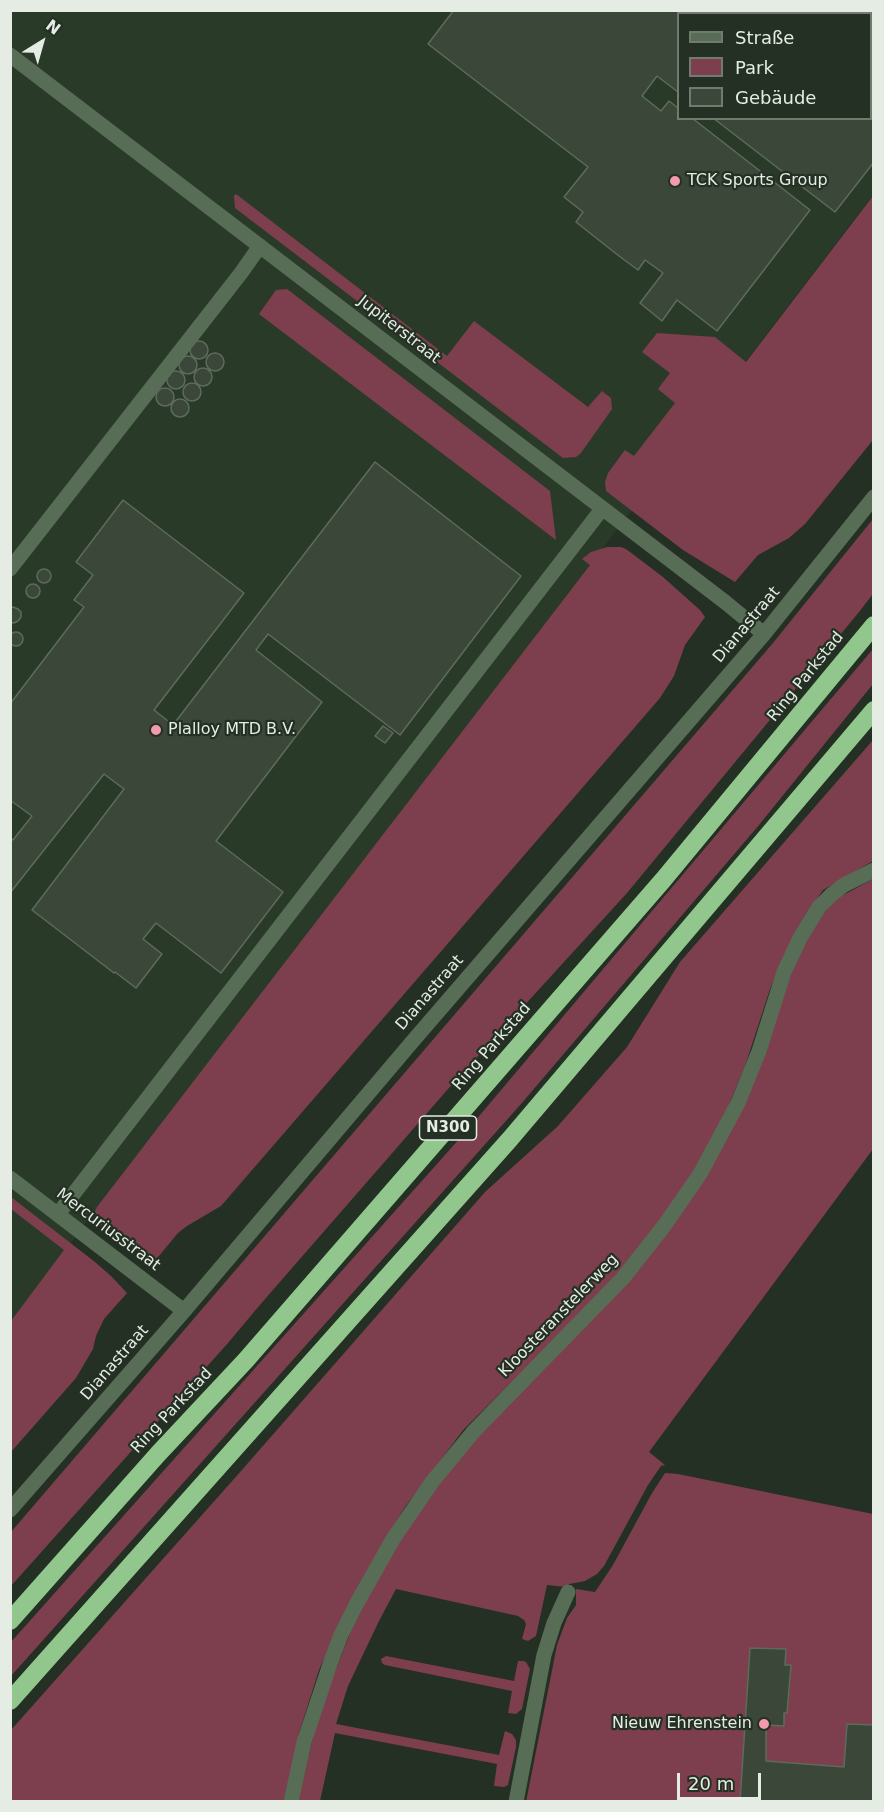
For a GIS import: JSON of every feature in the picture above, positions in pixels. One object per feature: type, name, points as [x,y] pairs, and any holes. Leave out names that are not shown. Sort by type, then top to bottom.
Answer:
[{"type":"highway","name":"Ring Parkstad","points":[[10,1620],[158,1454],[246,1360],[663,880],[873,625]]},
{"type":"highway","name":"N300","points":[[10,1701],[510,1139],[873,710]]},
{"type":"street","name":"Jupiterstraat","points":[[10,55],[764,634]]},
{"type":"street","points":[[10,569],[260,246]]},
{"type":"street","name":"Dianastraat","points":[[10,1510],[184,1311],[764,634],[873,497]]},
{"type":"street","points":[[58,1214],[602,509]]},
{"type":"street","name":"Kloosteranstelerweg","points":[[291,1802],[304,1742],[331,1661],[353,1611],[393,1539],[432,1482],[474,1431],[623,1278],[670,1217],[700,1174],[738,1103],[759,1051],[787,965],[804,931],[819,907],[831,894],[873,870]]},
{"type":"street","name":"Mercuriusstraat","points":[[10,1178],[184,1311]]},
{"type":"street","points":[[516,1802],[544,1655],[554,1623],[568,1592]]},
{"type":"shaded area","points":[[11,11],[873,11],[873,195],[11,1321]]},
{"type":"green space","points":[[236,194],[447,356],[474,321],[588,407],[602,391],[611,398],[612,409],[581,453],[576,457],[563,458],[235,208],[234,196]]},
{"type":"green space","points":[[873,196],[873,440],[805,524],[789,538],[758,555],[735,582],[683,550],[606,491],[605,482],[608,473],[625,450],[634,456],[675,403],[658,389],[670,373],[642,352],[657,333],[715,337],[746,362]]},
{"type":"green space","points":[[287,289],[550,491],[556,540],[259,314],[276,290]]},
{"type":"green space","points":[[873,519],[873,594],[859,612],[627,893],[448,1089],[228,1343],[11,1586],[11,1532],[773,643]]},
{"type":"green space","points":[[607,547],[626,549],[663,577],[705,617],[685,645],[674,676],[660,698],[221,1206],[178,1233],[154,1262],[95,1222],[96,1220],[92,1217],[97,1207],[590,565],[582,559],[591,552]]},
{"type":"green space","points":[[873,649],[873,684],[759,825],[521,1104],[11,1676],[11,1642],[469,1128]]},
{"type":"green space","points":[[873,740],[873,861],[823,890],[803,919],[770,989],[745,1066],[728,1107],[691,1176],[663,1218],[592,1302],[464,1429],[405,1507],[340,1622],[319,1670],[299,1733],[285,1801],[11,1802],[11,1730],[485,1192],[558,1126],[627,1047],[680,962]]},
{"type":"green space","points":[[873,879],[873,1149],[649,1452],[665,1465],[661,1466],[648,1485],[604,1566],[597,1574],[585,1581],[569,1584],[566,1587],[547,1585],[536,1636],[528,1641],[522,1639],[526,1624],[518,1616],[396,1589],[348,1686],[336,1724],[499,1755],[505,1731],[512,1734],[516,1740],[516,1747],[508,1785],[494,1786],[497,1764],[335,1733],[320,1801],[298,1802],[323,1702],[351,1631],[383,1567],[418,1512],[460,1457],[693,1196],[802,949],[821,916],[836,899]]},
{"type":"green space","points":[[11,1197],[95,1262],[127,1293],[104,1319],[93,1349],[76,1378],[11,1452],[11,1321],[64,1250],[11,1209]]},
{"type":"green space","points":[[665,1473],[873,1514],[873,1725],[847,1724],[844,1767],[766,1761],[766,1725],[784,1726],[791,1666],[785,1665],[785,1649],[750,1648],[740,1801],[526,1802],[557,1645],[567,1618],[576,1605],[576,1589],[595,1592],[613,1565]]},
{"type":"green space","points":[[386,1656],[514,1681],[518,1661],[524,1661],[530,1669],[522,1709],[516,1714],[508,1713],[512,1691],[385,1665],[381,1659]]},
{"type":"building","name":"TCK Sports Group","points":[[454,10],[874,10],[874,162],[835,212],[716,120],[872,120],[872,12],[677,12],[677,91],[657,76],[642,96],[661,111],[669,101],[677,107],[677,120],[695,120],[810,210],[717,331],[677,300],[662,321],[640,303],[663,273],[645,260],[638,270],[576,222],[583,212],[564,197],[588,167],[428,44]]},
{"type":"building","points":[[199,341],[205,344],[208,350],[205,356],[199,359],[193,356],[190,350],[193,344]]},
{"type":"building","points":[[215,353],[221,356],[224,362],[221,368],[215,371],[209,368],[206,362],[209,356]]},
{"type":"building","points":[[188,356],[194,359],[197,365],[194,371],[188,374],[182,371],[179,365],[182,359]]},
{"type":"building","points":[[203,368],[209,371],[212,377],[209,383],[203,386],[197,383],[194,377],[197,371]]},
{"type":"building","points":[[176,371],[182,374],[185,380],[182,386],[176,389],[170,386],[167,380],[170,374]]},
{"type":"building","points":[[192,383],[198,386],[201,392],[198,398],[192,401],[186,398],[183,392],[186,386]]},
{"type":"building","points":[[165,388],[171,391],[174,397],[171,403],[165,406],[159,403],[156,397],[159,391]]},
{"type":"building","points":[[180,399],[186,402],[189,408],[186,414],[180,417],[174,414],[171,408],[174,402]]},
{"type":"building","name":"Plalloy MTD B.V.","points":[[375,462],[521,576],[400,735],[268,634],[256,650],[322,702],[216,841],[283,892],[221,973],[156,923],[143,939],[162,954],[136,988],[32,910],[124,789],[104,774],[10,893],[10,838],[13,840],[32,816],[10,800],[10,704],[84,607],[74,600],[93,575],[76,562],[123,500],[244,593],[154,710],[173,725]]},
{"type":"building","points":[[41,569],[47,569],[51,576],[47,583],[41,583],[37,579],[37,573]]},
{"type":"building","points":[[30,584],[36,584],[40,591],[36,598],[30,598],[26,594],[26,588]]},
{"type":"building","points":[[13,607],[21,612],[21,617],[14,623],[10,622],[10,608]]},
{"type":"building","points":[[16,632],[21,634],[23,639],[21,644],[16,646],[11,644],[9,639],[11,634]]},
{"type":"building","points":[[383,726],[393,733],[385,743],[375,736]]},
{"type":"building","name":"Nieuw Ehrenstein","points":[[750,1648],[786,1649],[785,1665],[791,1665],[784,1726],[766,1725],[766,1761],[844,1767],[847,1724],[874,1725],[874,1802],[740,1802]]},
{"type":"place","name":"TCK Sports Group","points":[[675,181]]},
{"type":"place","name":"Plalloy MTD B.V.","points":[[156,730]]},
{"type":"place","name":"Nieuw Ehrenstein","points":[[764,1724]]}]
